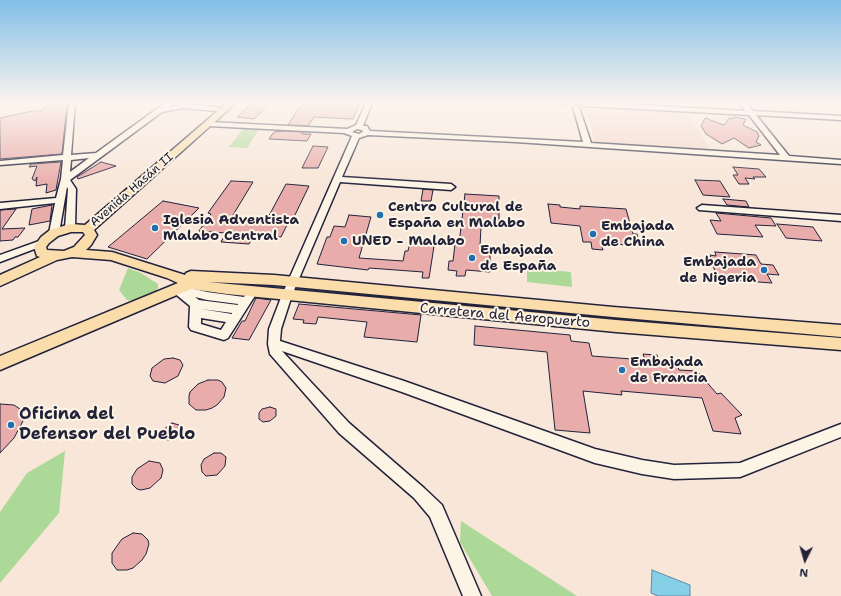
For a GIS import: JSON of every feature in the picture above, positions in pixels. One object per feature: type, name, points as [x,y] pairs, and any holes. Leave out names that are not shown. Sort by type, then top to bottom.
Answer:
[{"type":"main road","name":"Avenida Hasán II","points":[[78,228],[191,131]]},
{"type":"main road","name":"Avenida Hasán II","points":[[78,228],[200,131]]},
{"type":"main road","points":[[4,279],[45,251],[54,233],[78,228],[91,235],[87,242],[72,253],[45,251]]},
{"type":"main road","name":"Carretera del Aeropuerto","points":[[87,242],[112,256],[172,275],[243,305],[290,289],[612,312],[841,331]]},
{"type":"main road","name":"Carretera del Aeropuerto","points":[[72,253],[112,256]]},
{"type":"main road","name":"Carretera del Aeropuerto","points":[[191,283],[274,280],[290,289],[616,326],[841,344]]},
{"type":"main road","points":[[0,363],[191,283]]},
{"type":"street","points":[[54,233],[61,191],[65,179],[69,131]]},
{"type":"street","points":[[65,179],[132,131]]},
{"type":"street","points":[[350,131],[841,162]]},
{"type":"street","points":[[354,131],[338,179],[290,289],[275,329],[274,344],[276,354],[344,428],[419,493],[436,511],[472,596]]},
{"type":"street","points":[[584,131],[588,145]]},
{"type":"street","points":[[764,131],[786,158]]},
{"type":"street","points":[[0,163],[99,155]]},
{"type":"street","points":[[65,179],[72,189],[78,228]]},
{"type":"street","points":[[338,179],[451,187]]},
{"type":"street","points":[[0,206],[60,200]]},
{"type":"street","points":[[702,208],[841,218]]},
{"type":"street","points":[[0,259],[25,256],[45,251]]},
{"type":"street","points":[[191,283],[196,308],[195,327],[224,335],[243,305]]},
{"type":"street","points":[[196,308],[243,305]]},
{"type":"street","points":[[274,344],[404,387],[595,456],[642,467],[674,472],[740,470],[841,430]]},
{"type":"shaded area","points":[[592,131],[699,131],[711,152],[595,144]]},
{"type":"green space","points":[[241,131],[258,131],[247,148],[229,147]]},
{"type":"green space","points":[[128,268],[141,273],[158,284],[158,288],[155,293],[134,301],[127,300],[119,290]]},
{"type":"green space","points":[[527,268],[571,272],[572,287],[527,282]]},
{"type":"green space","points":[[65,451],[59,513],[0,583],[0,512],[27,473]]},
{"type":"green space","points":[[461,521],[577,596],[492,596],[460,542]]},
{"type":"water","points":[[652,570],[690,585],[690,596],[658,596],[651,593]]},
{"type":"building","points":[[0,131],[64,131],[62,154],[0,159]]},
{"type":"building","points":[[284,131],[311,134],[307,141],[269,139],[274,132]]},
{"type":"building","points":[[704,131],[755,131],[759,136],[756,142],[761,145],[749,148],[734,138],[722,144],[706,134]]},
{"type":"building","points":[[313,146],[328,147],[318,168],[302,168]]},
{"type":"building","points":[[61,162],[56,190],[46,193],[47,184],[36,186],[37,177],[35,181],[32,179],[37,166],[29,167],[31,164]]},
{"type":"building","points":[[101,162],[116,166],[78,179],[77,177]]},
{"type":"building","points":[[733,167],[759,169],[766,177],[753,177],[755,179],[745,178],[749,184],[739,184],[733,175],[738,175]]},
{"type":"building","points":[[695,180],[720,181],[730,197],[703,195]]},
{"type":"building","points":[[231,181],[253,182],[230,220],[265,223],[286,184],[309,186],[293,219],[290,219],[281,237],[254,235],[249,244],[221,242],[226,233],[199,231],[211,214],[208,213]]},
{"type":"building","points":[[423,189],[433,190],[431,201],[421,201]]},
{"type":"building","points":[[465,194],[499,196],[499,221],[490,221],[490,227],[481,227],[480,246],[490,247],[490,272],[466,270],[465,276],[456,276],[457,271],[448,270],[449,261],[453,261],[455,244],[459,244]]},
{"type":"building","points":[[723,199],[746,201],[749,207],[727,205]]},
{"type":"building","name":"Iglesia Adventista Malabo Central","points":[[163,201],[199,208],[147,259],[108,247]]},
{"type":"building","points":[[548,204],[580,209],[580,206],[626,209],[633,234],[637,234],[640,246],[601,243],[603,250],[592,249],[591,242],[583,242],[580,226],[551,223]]},
{"type":"building","points":[[52,205],[50,221],[29,225],[32,209]]},
{"type":"building","points":[[16,209],[2,229],[25,228],[18,237],[15,237],[13,240],[0,241],[0,210]]},
{"type":"building","points":[[716,213],[771,218],[776,226],[755,225],[763,237],[717,234],[710,220],[721,221]]},
{"type":"building","name":"UNED - Malabo","points":[[349,215],[371,217],[359,258],[403,261],[405,251],[408,251],[411,238],[435,240],[429,278],[422,278],[423,272],[369,268],[368,270],[317,264],[327,237],[330,237],[334,226],[345,227]]},
{"type":"building","points":[[777,224],[813,227],[822,241],[786,238]]},
{"type":"building","name":"Embajada de Nigeria","points":[[715,252],[756,255],[761,264],[773,265],[779,275],[767,274],[772,283],[718,279],[710,258],[710,255],[716,256]]},
{"type":"building","points":[[256,298],[271,300],[249,340],[232,338],[242,321],[245,321]]},
{"type":"building","points":[[299,304],[421,315],[417,342],[364,337],[367,322],[318,317],[316,324],[303,323],[304,320],[293,319]]},
{"type":"building","points":[[475,326],[570,335],[571,341],[589,343],[592,356],[645,360],[643,354],[657,355],[658,360],[676,361],[679,370],[697,371],[717,394],[721,393],[742,415],[735,418],[741,434],[713,431],[702,398],[621,391],[622,395],[583,391],[590,433],[555,430],[547,352],[474,345]]},
{"type":"building","points":[[173,358],[180,360],[183,365],[178,376],[165,383],[153,381],[150,376],[152,368],[164,359]]},
{"type":"building","points":[[208,380],[218,380],[222,382],[226,388],[224,397],[212,408],[206,410],[196,410],[189,404],[190,392],[198,384]]},
{"type":"building","name":"Oficina del Defensor del Pueblo","points":[[0,404],[14,405],[20,409],[23,414],[23,421],[14,438],[0,453]]},
{"type":"building","points":[[270,407],[276,409],[276,416],[270,421],[263,422],[259,419],[259,413],[262,409]]},
{"type":"building","points":[[172,423],[179,425],[181,428],[180,433],[173,439],[168,440],[163,438],[163,430]]},
{"type":"building","points":[[214,453],[221,453],[226,457],[225,466],[217,475],[206,476],[202,472],[201,465],[204,459]]},
{"type":"building","points":[[149,461],[160,463],[163,470],[161,478],[150,488],[141,490],[137,489],[132,484],[132,477],[137,469]]},
{"type":"building","points":[[133,533],[142,534],[148,540],[149,544],[146,554],[133,568],[127,570],[117,570],[112,563],[112,553],[122,539]]},
{"type":"place","name":"Centro Cultural de España en Malabo","points":[[380,215]]},
{"type":"place","name":"Iglesia Adventista Malabo Central","points":[[155,228]]},
{"type":"place","name":"Embajada de China","points":[[593,234]]},
{"type":"place","name":"UNED - Malabo","points":[[344,241]]},
{"type":"place","name":"Embajada de España","points":[[472,258]]},
{"type":"place","name":"Embajada de Nigeria","points":[[764,270]]},
{"type":"place","name":"Embajada de Francia","points":[[622,370]]},
{"type":"place","name":"Oficina del Defensor del Pueblo","points":[[11,425]]}]
